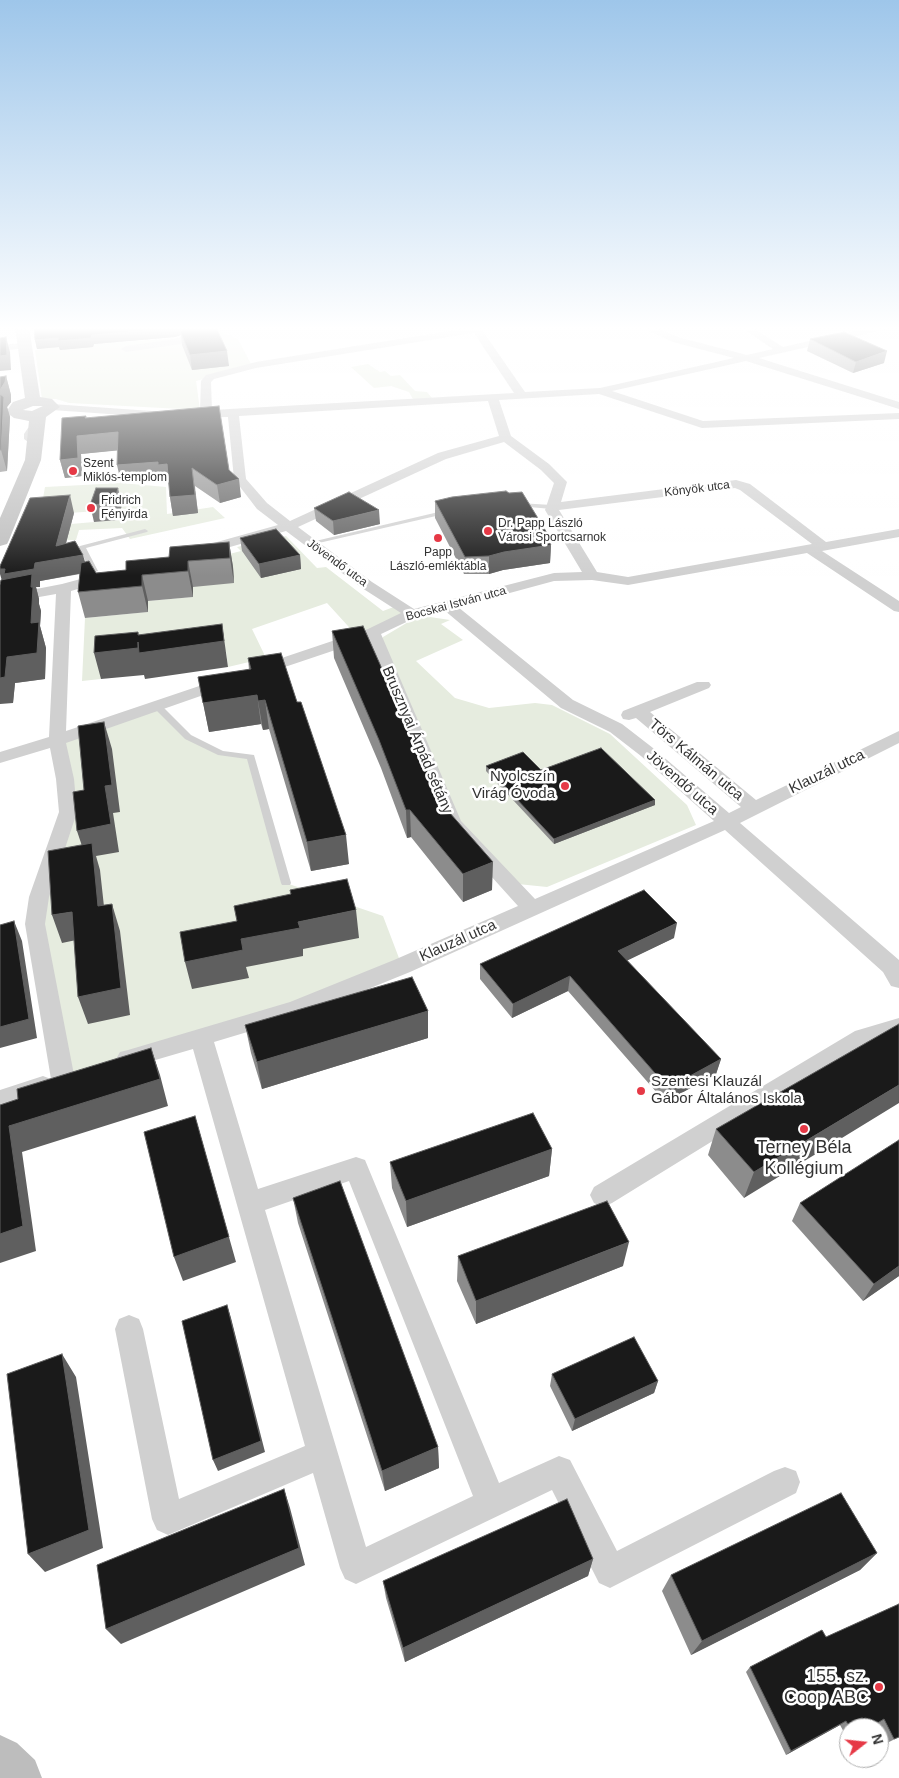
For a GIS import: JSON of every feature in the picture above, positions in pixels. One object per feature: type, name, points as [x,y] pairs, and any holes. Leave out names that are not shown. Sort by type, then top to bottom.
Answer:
[{"type":"street","points":[[206,410],[206,414]]},
{"type":"street","points":[[7,413],[20,415],[40,412],[166,415],[285,410]]},
{"type":"street","points":[[496,410],[506,438],[545,467],[585,503]]},
{"type":"street","points":[[657,410],[702,425],[899,416]]},
{"type":"street","points":[[0,540],[32,460],[40,412]]},
{"type":"street","name":"Jövendő utca","points":[[233,413],[240,479],[262,506],[367,585],[412,614]]},
{"type":"street","points":[[194,552],[290,526],[442,456],[506,438]]},
{"type":"street","points":[[561,482],[552,510],[592,576]]},
{"type":"street","name":"Könyök utca","points":[[552,507],[736,484],[745,487],[816,548],[899,608]]},
{"type":"street","name":"Bocskai István utca","points":[[0,758],[373,632],[412,614],[554,577],[592,576],[628,581],[899,533]]},
{"type":"street","points":[[0,600],[64,588],[117,573]]},
{"type":"street","points":[[0,1100],[72,1077],[34,924],[39,897],[68,812],[65,779],[57,740],[64,588]]},
{"type":"street","name":"Jövendő utca","points":[[448,606],[567,704],[608,724],[647,752],[891,966],[899,980]]},
{"type":"street","name":"Brusznyai Árpád sétány","points":[[373,632],[453,824],[532,908]]},
{"type":"street","name":"Törs Kálmán utca","points":[[608,724],[703,685]]},
{"type":"street","name":"Törs Kálmán utca","points":[[638,712],[754,808]]},
{"type":"street","name":"Klauzál utca","points":[[110,1065],[201,1036],[296,1009],[402,966],[726,822],[899,736]]},
{"type":"street","points":[[602,1195],[863,1037],[899,1026]]},
{"type":"street","points":[[201,1036],[356,1568],[559,1471],[610,1572],[785,1482]]},
{"type":"street","points":[[250,1203],[356,1168],[492,1503]]},
{"type":"street","points":[[129,1329],[168,1519],[323,1454]]},
{"type":"street","points":[[0,1760],[17,1778]]},
{"type":"lane","points":[[507,504],[552,507]]},
{"type":"lane","points":[[310,543],[452,510]]},
{"type":"lane","points":[[98,578],[82,547],[145,531]]},
{"type":"lane","points":[[156,705],[188,738],[221,753],[251,757],[286,883]]},
{"type":"shaded area","points":[[121,483],[166,487],[167,514],[213,507],[225,518],[130,539],[122,528],[79,530],[76,540],[66,540],[71,524],[117,520],[98,511],[40,515],[45,487]]},
{"type":"shaded area","points":[[286,536],[317,568],[326,567],[383,611],[399,605],[412,614],[358,637],[327,603],[252,629],[266,658],[228,667],[226,651],[101,663],[101,679],[82,681],[85,618],[147,612],[148,601],[192,597],[86,591],[241,551],[237,547]]},
{"type":"shaded area","points":[[430,617],[450,620],[441,624],[463,640],[416,661],[455,698],[489,708],[535,703],[552,705],[610,734],[687,805],[696,825],[547,887],[508,883],[453,824],[378,645],[383,637],[415,618]]},
{"type":"shaded area","points":[[156,705],[189,737],[221,753],[251,757],[286,883],[383,916],[402,966],[63,1080],[39,897],[68,812],[57,740]]},
{"type":"building","points":[[0,410],[3,410],[1,450]]},
{"type":"building","points":[[175,410],[220,410],[229,470],[239,479],[217,485],[192,468],[195,495],[170,497],[167,464],[158,465],[158,462],[117,465],[118,432],[77,436],[78,458],[60,460],[62,418],[86,416],[85,418]]},
{"type":"building","points":[[96,488],[118,488],[114,503],[90,505]]},
{"type":"building","name":"Dr. Papp László Városi Sportcsarnok","points":[[506,491],[509,493],[522,492],[550,538],[547,539],[551,545],[489,556],[465,557],[435,501],[452,497]]},
{"type":"building","points":[[349,492],[379,510],[333,521],[314,508]]},
{"type":"building","points":[[70,495],[56,546],[75,541],[83,555],[35,563],[34,569],[4,574],[5,569],[0,569],[0,566],[30,498]]},
{"type":"building","points":[[276,529],[300,555],[259,564],[240,538]]},
{"type":"building","points":[[229,542],[230,558],[188,561],[188,571],[142,575],[142,586],[78,592],[81,563],[89,561],[96,573],[126,570],[126,561],[169,557],[170,547]]},
{"type":"building","points":[[32,574],[31,623],[39,622],[37,653],[7,657],[5,677],[0,678],[1,580]]},
{"type":"building","points":[[222,624],[224,641],[139,653],[138,642],[138,648],[94,653],[95,636],[138,632],[138,635]]},
{"type":"building","points":[[363,626],[442,804],[493,862],[463,874],[410,810],[406,810],[379,740],[332,631]]},
{"type":"building","points":[[281,653],[297,702],[301,702],[346,835],[307,842],[265,700],[258,701],[257,695],[203,703],[198,677],[251,669],[248,658]]},
{"type":"building","points":[[104,722],[112,785],[105,786],[111,824],[77,831],[73,792],[84,790],[78,726]]},
{"type":"building","points":[[601,748],[655,800],[554,839],[486,766],[523,752],[541,770]]},
{"type":"building","points":[[92,843],[98,906],[112,904],[121,988],[78,997],[72,912],[52,915],[48,851]]},
{"type":"building","points":[[347,879],[356,910],[298,922],[300,928],[241,939],[243,950],[185,962],[180,932],[237,921],[234,906],[291,894],[290,890]]},
{"type":"building","points":[[644,890],[677,923],[618,951],[721,1059],[668,1088],[570,976],[513,1004],[480,964]]},
{"type":"building","points":[[14,921],[29,1019],[0,1027],[0,925]]},
{"type":"building","points":[[412,977],[428,1011],[257,1062],[245,1025]]},
{"type":"building","name":"Terney Béla Kollégium","points":[[899,1024],[899,1085],[754,1172],[716,1129]]},
{"type":"building","points":[[151,1048],[160,1079],[9,1126],[23,1226],[0,1234],[0,1105],[18,1099],[17,1089]]},
{"type":"building","points":[[533,1113],[552,1149],[406,1201],[390,1162]]},
{"type":"building","points":[[195,1116],[229,1237],[174,1257],[144,1132]]},
{"type":"building","points":[[899,1140],[899,1266],[874,1284],[800,1203]]},
{"type":"building","points":[[340,1181],[438,1447],[382,1471],[293,1198]]},
{"type":"building","points":[[607,1201],[629,1242],[476,1301],[458,1256]]},
{"type":"building","points":[[227,1305],[261,1441],[213,1460],[182,1321]]},
{"type":"building","points":[[634,1337],[658,1381],[575,1419],[552,1374]]},
{"type":"building","points":[[62,1354],[89,1530],[28,1554],[7,1374]]},
{"type":"building","points":[[284,1489],[299,1548],[106,1629],[97,1565]]},
{"type":"building","points":[[841,1493],[877,1553],[702,1641],[671,1575]]},
{"type":"building","points":[[567,1499],[593,1559],[403,1648],[383,1581]]},
{"type":"building","points":[[899,1604],[899,1737],[894,1739],[889,1729],[889,1718],[839,1718],[839,1725],[791,1751],[750,1667],[822,1630],[826,1637]]},
{"type":"place","name":"Szent Miklós-templom","points":[[73,471]]},
{"type":"place","name":"Fridrich Fényirda","points":[[91,508]]},
{"type":"place","name":"Dr. Papp László Városi Sportcsarnok","points":[[488,531]]},
{"type":"place","name":"Papp László-emléktábla","points":[[438,538]]},
{"type":"place","name":"Nyolcszín Virág Óvoda","points":[[565,786]]},
{"type":"place","name":"Szentesi Klauzál Gábor Általános Iskola","points":[[641,1091]]},
{"type":"place","name":"Terney Béla Kollégium","points":[[804,1129]]},
{"type":"place","name":"155. sz. Coop ABC","points":[[879,1687]]}]
